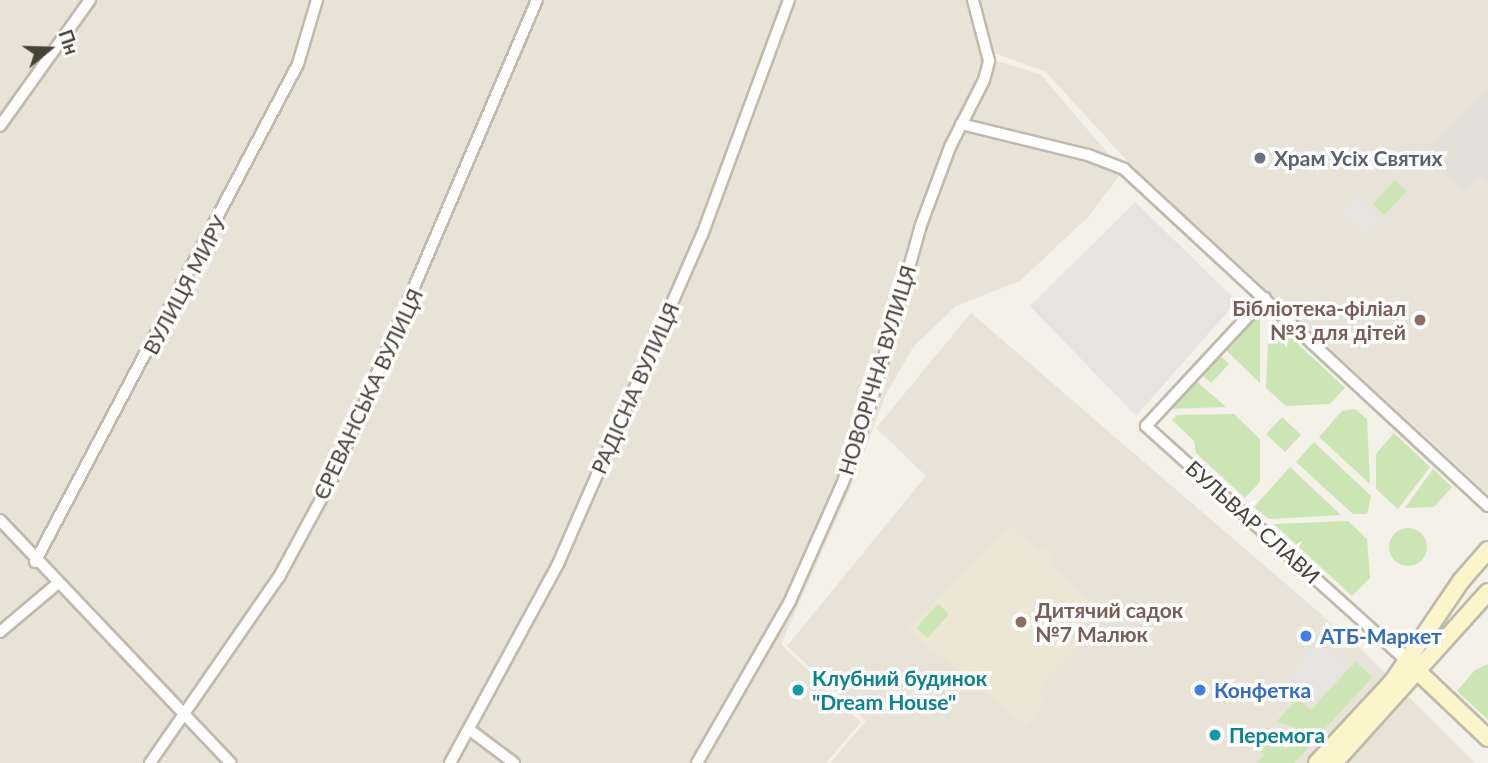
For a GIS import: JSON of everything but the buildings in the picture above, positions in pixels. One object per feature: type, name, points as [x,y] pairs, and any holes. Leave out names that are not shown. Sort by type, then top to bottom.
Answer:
[{"type":"main road","points":[[1334,763],[1412,666],[1461,581],[1488,550]]},
{"type":"main road","points":[[1317,763],[1488,592]]},
{"type":"main road","name":"БУЛЬВАР СЛАВИ","points":[[1412,666],[1488,737]]},
{"type":"street","points":[[0,126],[90,0]]},
{"type":"street","name":"ВУЛИЦЯ МИРУ","points":[[35,562],[286,88],[317,0]]},
{"type":"street","name":"ЄРЕВАНСЬКА ВУЛИЦЯ","points":[[150,763],[279,577],[331,481],[537,0]]},
{"type":"street","name":"РАДІСНА ВУЛИЦЯ","points":[[450,763],[558,564],[702,235],[789,0]]},
{"type":"street","name":"НОВОРІЧНА ВУЛИЦЯ","points":[[697,763],[790,601],[843,482],[869,410],[921,225],[989,61],[973,0]]},
{"type":"street","points":[[961,124],[1088,155],[1124,169],[1488,506]]},
{"type":"street","name":"БУЛЬВАР СЛАВИ","points":[[1265,298],[1146,426],[1412,666]]},
{"type":"street","points":[[0,520],[35,562],[186,713],[231,763]]},
{"type":"street","points":[[0,632],[57,584]]},
{"type":"street","points":[[470,730],[514,763]]},
{"type":"shaded area","points":[[0,0],[968,0],[983,56],[1041,75],[1123,171],[1088,217],[1020,281],[956,306],[914,346],[885,396],[857,473],[781,644],[861,722],[826,763],[0,763]]},
{"type":"shaded area","points":[[978,0],[1488,0],[1488,494],[1129,163],[1046,72],[992,52]]},
{"type":"shaded area","points":[[1488,86],[1488,184],[1480,177],[1464,193],[1424,155]]},
{"type":"shaded area","points":[[1357,196],[1381,219],[1365,236],[1341,213]]},
{"type":"shaded area","points":[[1135,202],[1237,301],[1136,416],[1030,306]]},
{"type":"shaded area","points":[[971,313],[1358,646],[1475,763],[830,763],[866,721],[787,646],[926,476],[876,428]]},
{"type":"shaded area","name":"Дитячий садок №7 Малюк","points":[[1010,526],[1038,552],[1048,547],[1053,553],[1050,565],[1106,617],[1036,689],[1046,698],[1027,726],[908,630]]},
{"type":"shaded area","points":[[1318,640],[1348,665],[1310,709],[1281,684]]},
{"type":"green space","points":[[1395,180],[1407,191],[1384,215],[1373,204]]},
{"type":"green space","points":[[1258,313],[1260,314],[1260,383],[1225,349]]},
{"type":"green space","points":[[1269,317],[1345,388],[1330,404],[1286,406],[1266,388]]},
{"type":"green space","points":[[1220,355],[1229,364],[1211,383],[1201,374]]},
{"type":"green space","points":[[1196,381],[1226,407],[1170,409]]},
{"type":"green space","points":[[1355,409],[1367,419],[1370,484],[1319,437],[1342,411]]},
{"type":"green space","points":[[1234,414],[1260,439],[1260,482],[1245,498],[1196,453],[1194,441],[1172,420],[1177,415]]},
{"type":"green space","points":[[1282,417],[1301,435],[1285,452],[1266,434]]},
{"type":"green space","points":[[1394,433],[1430,467],[1398,509],[1376,489],[1376,454]]},
{"type":"green space","points":[[1314,442],[1371,496],[1367,514],[1353,514],[1296,462]]},
{"type":"green space","points":[[1290,467],[1341,515],[1269,519],[1254,507]]},
{"type":"green space","points":[[1433,469],[1452,487],[1434,507],[1405,508]]},
{"type":"green space","points":[[1348,521],[1367,539],[1370,578],[1352,596],[1274,524]]},
{"type":"green space","points":[[1408,528],[1421,534],[1427,547],[1421,560],[1408,566],[1395,560],[1389,547],[1395,534]]},
{"type":"green space","points":[[938,604],[949,614],[928,638],[916,628]]},
{"type":"green space","points":[[1355,662],[1373,677],[1318,736],[1277,721],[1297,699],[1311,710]]},
{"type":"green space","points":[[1488,664],[1488,720],[1457,691],[1475,670]]},
{"type":"green space","points":[[1263,727],[1312,744],[1294,763],[1256,763],[1264,755],[1248,741]]},
{"type":"place","name":"Храм Усіх Святих","points":[[1260,158]]},
{"type":"place","name":"Бібліотека-філіал №3 для дітей","points":[[1420,320]]},
{"type":"place","name":"Дитячий садок №7 Малюк","points":[[1021,622]]},
{"type":"place","name":"АТБ-Маркет","points":[[1306,636]]},
{"type":"place","name":"Клубний будинок \"Dream House\"","points":[[798,690]]},
{"type":"place","name":"Конфетка","points":[[1200,690]]},
{"type":"place","name":"Перемога","points":[[1215,735]]}]
